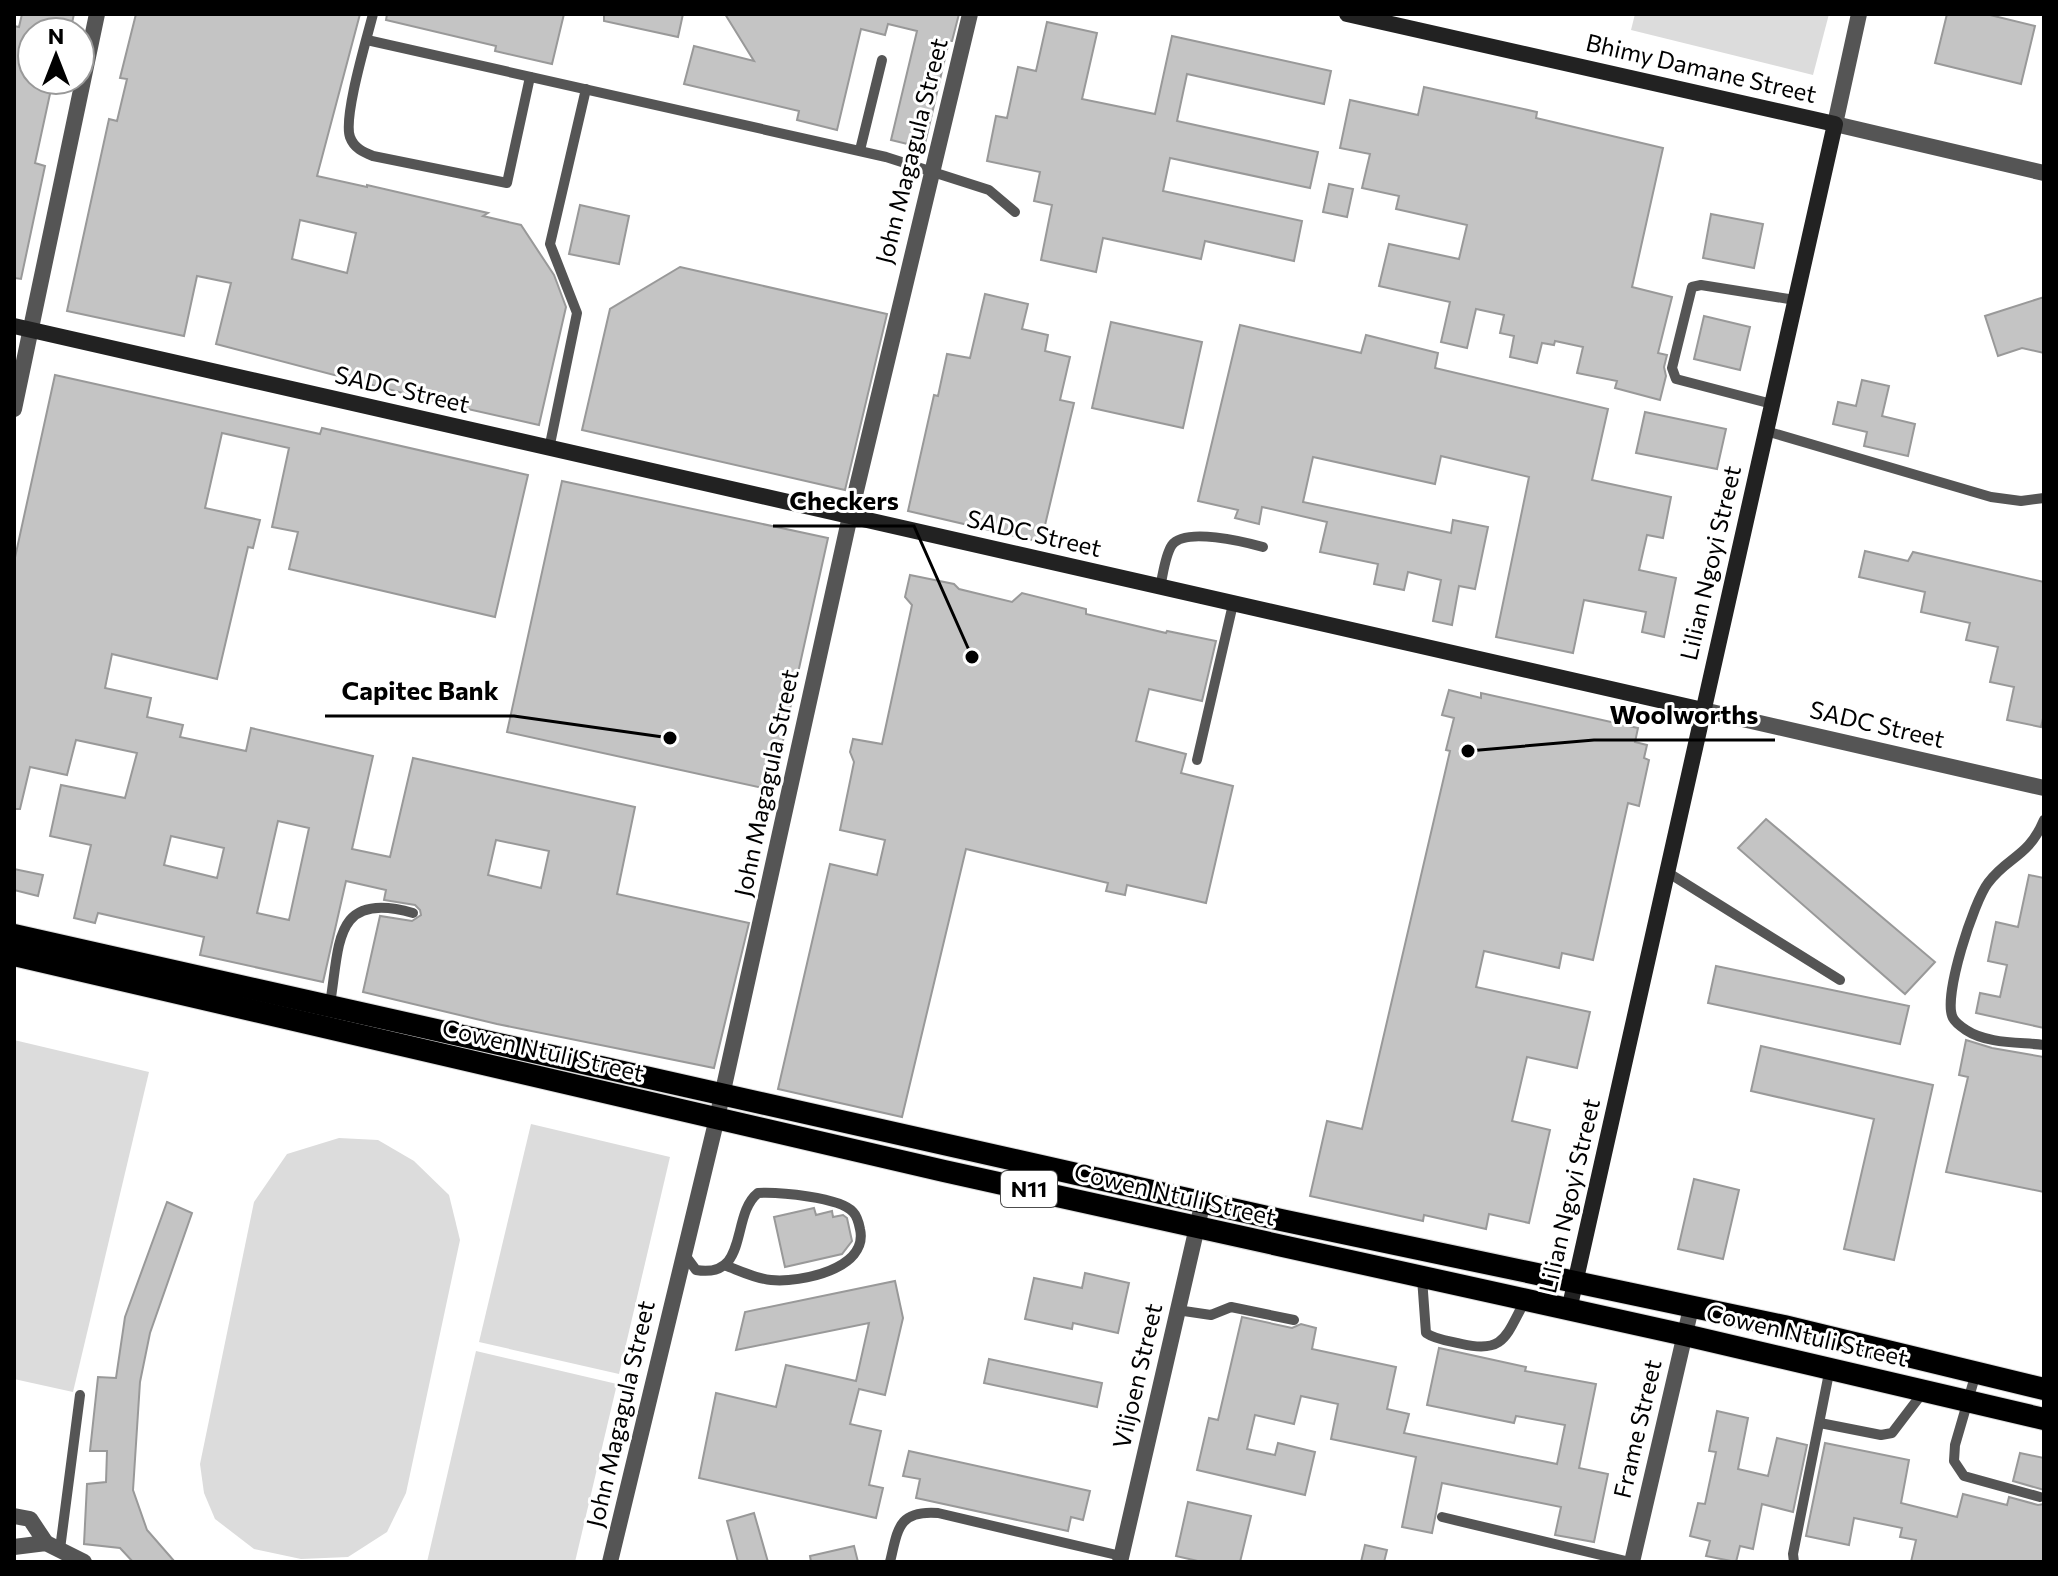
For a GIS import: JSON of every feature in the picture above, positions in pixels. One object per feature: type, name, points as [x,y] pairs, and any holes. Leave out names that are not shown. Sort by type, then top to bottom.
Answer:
[{"type":"highway","name":"Cowen Ntuli Street","points":[[14,935],[330,1004],[722,1096],[1784,1326],[2044,1389]]},
{"type":"highway","name":"Cowen Ntuli Street","points":[[14,955],[1196,1227],[1926,1389],[2044,1419]]},
{"type":"main road","name":"Bhimy Damane Street","points":[[1347,14],[1835,124]]},
{"type":"main road","name":"Lilian Ngoyi Street","points":[[1569,1310],[1835,124]]},
{"type":"main road","name":"SADC Street","points":[[22,328],[1703,710]]},
{"type":"street","points":[[14,409],[22,328],[97,14]]},
{"type":"street","name":"John Magagula Street","points":[[610,1562],[717,1118],[850,516],[970,14]]},
{"type":"street","name":"Lilian Ngoyi Street","points":[[1835,124],[1859,14]]},
{"type":"street","name":"Bhimy Damane Street","points":[[1835,124],[2044,173]]},
{"type":"street","name":"SADC Street","points":[[1703,710],[2044,788]]},
{"type":"street","name":"Viljoen Street","points":[[1121,1559],[1203,1201]]},
{"type":"street","name":"Frame Street","points":[[1631,1562],[1691,1308]]},
{"type":"street","points":[[14,1516],[30,1519],[53,1546],[84,1562]]},
{"type":"street","points":[[14,1547],[53,1546]]},
{"type":"lane","points":[[373,14],[354,94],[349,131],[350,139],[358,150],[373,156],[507,183],[530,77]]},
{"type":"lane","points":[[367,40],[860,150],[989,190],[1015,212]]},
{"type":"lane","points":[[860,150],[882,60]]},
{"type":"lane","points":[[549,449],[577,313],[550,244],[586,89]]},
{"type":"lane","points":[[1772,404],[1676,379],[1672,368],[1692,287],[1701,285],[1795,300]]},
{"type":"lane","points":[[1766,431],[1991,497],[2021,501],[2044,498]]},
{"type":"lane","points":[[1160,587],[1170,547],[1180,539],[1214,537],[1263,547]]},
{"type":"lane","points":[[1197,760],[1233,604]]},
{"type":"lane","points":[[2044,820],[2031,846],[1999,871],[1987,884],[1977,903],[1960,953],[1951,1005],[1952,1018],[1965,1030],[1981,1037],[2044,1045]]},
{"type":"lane","points":[[1667,872],[1840,980]]},
{"type":"lane","points":[[330,1004],[340,943],[350,919],[356,913],[374,906],[389,906],[413,913]]},
{"type":"lane","points":[[683,1253],[696,1270],[705,1271],[724,1265],[731,1258],[748,1204],[758,1193],[784,1193],[835,1203],[848,1208],[857,1219],[861,1239],[858,1251],[840,1266],[824,1272],[770,1281],[724,1265]]},
{"type":"lane","points":[[1422,1278],[1426,1333],[1482,1348],[1492,1347],[1509,1330],[1525,1301]]},
{"type":"lane","points":[[1177,1310],[1211,1315],[1231,1307],[1294,1320]]},
{"type":"lane","points":[[1794,1562],[1793,1554],[1830,1368]]},
{"type":"lane","points":[[1976,1373],[1955,1445],[1954,1461],[1964,1476],[2040,1497]]},
{"type":"lane","points":[[1820,1423],[1881,1435],[1892,1433],[1926,1389]]},
{"type":"lane","points":[[53,1546],[80,1395]]},
{"type":"lane","points":[[890,1562],[898,1531],[906,1517],[919,1512],[938,1513],[1121,1559]]},
{"type":"lane","points":[[1442,1517],[1631,1562]]},
{"type":"shaded area","points":[[1635,14],[1829,14],[1813,75],[1631,30]]},
{"type":"shaded area","points":[[14,1040],[149,1072],[73,1392],[14,1379]]},
{"type":"shaded area","points":[[531,1124],[670,1157],[619,1374],[479,1342]]},
{"type":"shaded area","points":[[339,1138],[378,1140],[414,1161],[449,1195],[460,1240],[406,1493],[387,1532],[348,1557],[301,1559],[254,1549],[215,1519],[204,1493],[200,1464],[254,1202],[287,1154]]},
{"type":"shaded area","points":[[476,1351],[617,1384],[575,1562],[427,1562]]},
{"type":"building","points":[[22,14],[74,14],[74,16]]},
{"type":"building","points":[[136,14],[360,14],[317,176],[488,213],[483,216],[521,225],[554,275],[566,307],[539,425],[441,403],[216,344],[231,283],[197,276],[184,336],[67,311],[109,119],[117,121],[127,79],[120,78]],"holes":[[[300,220],[356,233],[347,273],[292,259]]]},
{"type":"building","points":[[387,14],[564,14],[552,64],[495,51],[496,46],[386,20]]},
{"type":"building","points":[[604,14],[683,14],[678,37],[604,21]]},
{"type":"building","points":[[725,14],[959,14],[952,41],[949,41],[924,148],[891,140],[917,31],[888,24],[885,35],[861,29],[837,130],[797,120],[799,111],[684,84],[694,46],[754,61]]},
{"type":"building","points":[[1947,14],[1986,14],[2035,26],[2021,84],[1935,63]]},
{"type":"building","points":[[1047,22],[1097,33],[1082,99],[1155,114],[1172,36],[1331,71],[1324,104],[1187,74],[1177,121],[1318,152],[1310,188],[1170,158],[1163,191],[1302,221],[1294,261],[1205,241],[1201,259],[1103,238],[1096,272],[1041,260],[1052,205],[1034,201],[1040,172],[987,161],[996,116],[1007,118],[1018,67],[1036,71]]},
{"type":"building","points":[[14,26],[16,96],[50,96],[35,163],[45,166],[21,279],[14,278]]},
{"type":"building","points":[[1424,87],[1537,112],[1536,118],[1663,148],[1632,287],[1672,297],[1658,353],[1667,355],[1660,400],[1615,388],[1617,381],[1577,373],[1583,347],[1555,341],[1554,345],[1542,343],[1537,363],[1510,357],[1514,336],[1500,333],[1504,315],[1476,309],[1467,348],[1441,342],[1450,302],[1379,286],[1389,244],[1459,259],[1467,225],[1396,209],[1399,196],[1362,188],[1370,154],[1340,148],[1350,100],[1418,115]]},
{"type":"building","points":[[1329,184],[1353,189],[1347,217],[1323,212]]},
{"type":"building","points":[[580,205],[629,216],[619,264],[569,254]]},
{"type":"building","points":[[1711,214],[1763,224],[1754,268],[1703,258]]},
{"type":"building","points":[[680,267],[887,314],[845,490],[582,430],[610,309]]},
{"type":"building","points":[[985,294],[1028,304],[1022,329],[1048,335],[1045,351],[1070,357],[1060,400],[1074,403],[1041,542],[908,511],[934,395],[938,396],[947,354],[970,358]]},
{"type":"building","points":[[2044,297],[2044,353],[2022,348],[1998,356],[1985,316]]},
{"type":"building","points":[[1704,316],[1750,327],[1740,370],[1694,359]]},
{"type":"building","points":[[1111,322],[1202,342],[1183,428],[1092,408]]},
{"type":"building","points":[[1240,325],[1361,353],[1366,335],[1438,353],[1435,368],[1608,409],[1592,480],[1671,497],[1663,538],[1647,535],[1639,570],[1676,578],[1664,637],[1642,632],[1646,612],[1584,600],[1573,653],[1496,637],[1529,477],[1441,456],[1435,484],[1313,457],[1303,502],[1451,533],[1453,520],[1488,527],[1475,589],[1459,586],[1452,625],[1433,621],[1441,580],[1408,572],[1404,590],[1374,584],[1378,564],[1320,552],[1327,522],[1262,507],[1259,524],[1235,518],[1238,510],[1198,501]]},
{"type":"building","points":[[55,375],[320,434],[322,428],[528,475],[495,617],[289,569],[298,532],[272,527],[289,448],[222,433],[205,508],[260,520],[253,548],[248,547],[217,679],[112,654],[105,688],[151,698],[147,717],[183,725],[180,737],[246,751],[251,728],[373,756],[352,849],[390,857],[413,758],[635,807],[617,894],[749,923],[714,1068],[497,1024],[363,992],[380,916],[412,921],[421,915],[415,905],[384,900],[386,890],[346,881],[323,982],[200,955],[204,937],[98,913],[95,923],[74,918],[91,845],[50,836],[61,785],[125,798],[137,753],[76,740],[67,775],[30,767],[20,809],[14,809],[14,562]],"holes":[[[278,821],[309,828],[289,920],[257,913]],[[171,836],[224,848],[217,878],[164,865]],[[496,840],[549,851],[541,888],[488,875]]]},
{"type":"building","points":[[1862,380],[1889,386],[1882,416],[1915,424],[1908,456],[1864,446],[1867,432],[1833,424],[1838,402],[1856,406]]},
{"type":"building","points":[[1645,412],[1726,429],[1717,469],[1636,453]]},
{"type":"building","points":[[562,481],[828,538],[772,790],[507,732]]},
{"type":"building","points":[[1865,551],[1908,561],[1913,552],[2044,582],[2044,714],[2041,727],[2007,720],[2014,687],[1990,682],[1998,647],[1966,640],[1970,623],[1921,612],[1925,592],[1859,577]]},
{"type":"building","points":[[910,575],[954,584],[959,589],[1012,602],[1022,593],[1086,609],[1086,614],[1216,641],[1202,701],[1149,689],[1136,741],[1186,754],[1181,773],[1233,786],[1206,903],[1127,885],[1125,895],[1106,891],[1108,883],[966,849],[902,1117],[778,1089],[830,864],[877,875],[885,840],[840,830],[854,762],[850,752],[853,739],[882,744],[912,605],[905,597]]},
{"type":"building","points":[[1449,690],[1481,698],[1481,693],[1638,728],[1635,742],[1647,745],[1644,758],[1649,760],[1639,806],[1628,803],[1593,960],[1562,953],[1559,968],[1484,951],[1476,987],[1590,1012],[1577,1068],[1527,1057],[1512,1121],[1550,1130],[1529,1223],[1489,1214],[1486,1229],[1424,1215],[1423,1221],[1310,1196],[1327,1121],[1362,1129],[1450,751],[1446,750],[1454,718],[1442,715]]},
{"type":"building","points":[[1766,819],[1935,962],[1905,994],[1738,848]]},
{"type":"building","points":[[14,869],[43,875],[38,896],[14,890]]},
{"type":"building","points":[[2029,875],[2044,878],[2044,1028],[1976,1013],[1980,993],[2000,997],[2007,965],[1988,961],[1996,922],[2018,927]]},
{"type":"building","points":[[1716,966],[1909,1006],[1900,1044],[1708,1003]]},
{"type":"building","points":[[1966,1040],[2044,1057],[2044,1192],[1946,1172],[1968,1077],[1959,1075]]},
{"type":"building","points":[[1761,1046],[1933,1085],[1894,1260],[1844,1249],[1874,1119],[1751,1091]]},
{"type":"building","points":[[1694,1179],[1739,1190],[1723,1259],[1678,1249]]},
{"type":"building","points":[[167,1202],[192,1213],[150,1333],[140,1382],[133,1490],[147,1530],[175,1562],[133,1562],[120,1548],[84,1544],[87,1484],[106,1482],[107,1451],[90,1451],[98,1377],[116,1378],[125,1317]]},
{"type":"building","points":[[814,1208],[816,1215],[832,1211],[833,1217],[843,1215],[847,1218],[852,1241],[842,1254],[785,1267],[774,1217]]},
{"type":"building","points":[[1085,1273],[1129,1283],[1118,1333],[1073,1323],[1072,1329],[1025,1319],[1034,1278],[1082,1288]]},
{"type":"building","points":[[895,1281],[903,1318],[885,1395],[859,1389],[850,1424],[881,1431],[869,1485],[883,1488],[876,1518],[699,1478],[716,1393],[776,1407],[786,1365],[856,1381],[869,1323],[736,1350],[745,1312]]},
{"type":"building","points":[[1242,1317],[1292,1328],[1301,1324],[1316,1328],[1312,1349],[1396,1367],[1387,1409],[1409,1414],[1404,1433],[1557,1464],[1565,1425],[1516,1416],[1514,1423],[1427,1405],[1439,1348],[1526,1367],[1525,1371],[1596,1384],[1579,1468],[1608,1474],[1594,1542],[1555,1535],[1561,1507],[1442,1483],[1432,1533],[1402,1527],[1416,1457],[1331,1439],[1338,1404],[1301,1396],[1294,1424],[1255,1415],[1247,1449],[1275,1455],[1278,1443],[1315,1452],[1305,1495],[1197,1470],[1209,1418],[1218,1420]]},
{"type":"building","points":[[989,1359],[1102,1383],[1097,1407],[984,1383]]},
{"type":"building","points":[[1717,1411],[1748,1418],[1738,1469],[1768,1476],[1777,1438],[1807,1445],[1793,1512],[1762,1504],[1753,1549],[1740,1546],[1736,1562],[1706,1556],[1710,1541],[1690,1536],[1698,1503],[1705,1504],[1716,1452],[1709,1451]]},
{"type":"building","points":[[1825,1443],[1909,1460],[1901,1503],[1957,1517],[1963,1494],[2007,1505],[2009,1497],[2044,1504],[2044,1562],[1911,1562],[1916,1540],[1900,1537],[1902,1528],[1854,1518],[1849,1545],[1806,1536]]},
{"type":"building","points":[[909,1451],[1090,1491],[1083,1520],[1071,1517],[1068,1531],[916,1498],[920,1479],[903,1476]]},
{"type":"building","points":[[2020,1453],[2044,1458],[2044,1490],[2013,1481]]},
{"type":"building","points":[[1188,1502],[1251,1516],[1240,1562],[1202,1562],[1176,1556]]},
{"type":"building","points":[[754,1513],[768,1562],[738,1562],[727,1521]]},
{"type":"building","points":[[1365,1545],[1387,1550],[1384,1562],[1361,1562]]},
{"type":"building","points":[[854,1546],[858,1562],[811,1562],[810,1556]]},
{"type":"place","name":"Checkers","points":[[972,657]]},
{"type":"place","name":"Capitec Bank","points":[[670,738]]},
{"type":"place","name":"Woolworths","points":[[1468,751]]}]
